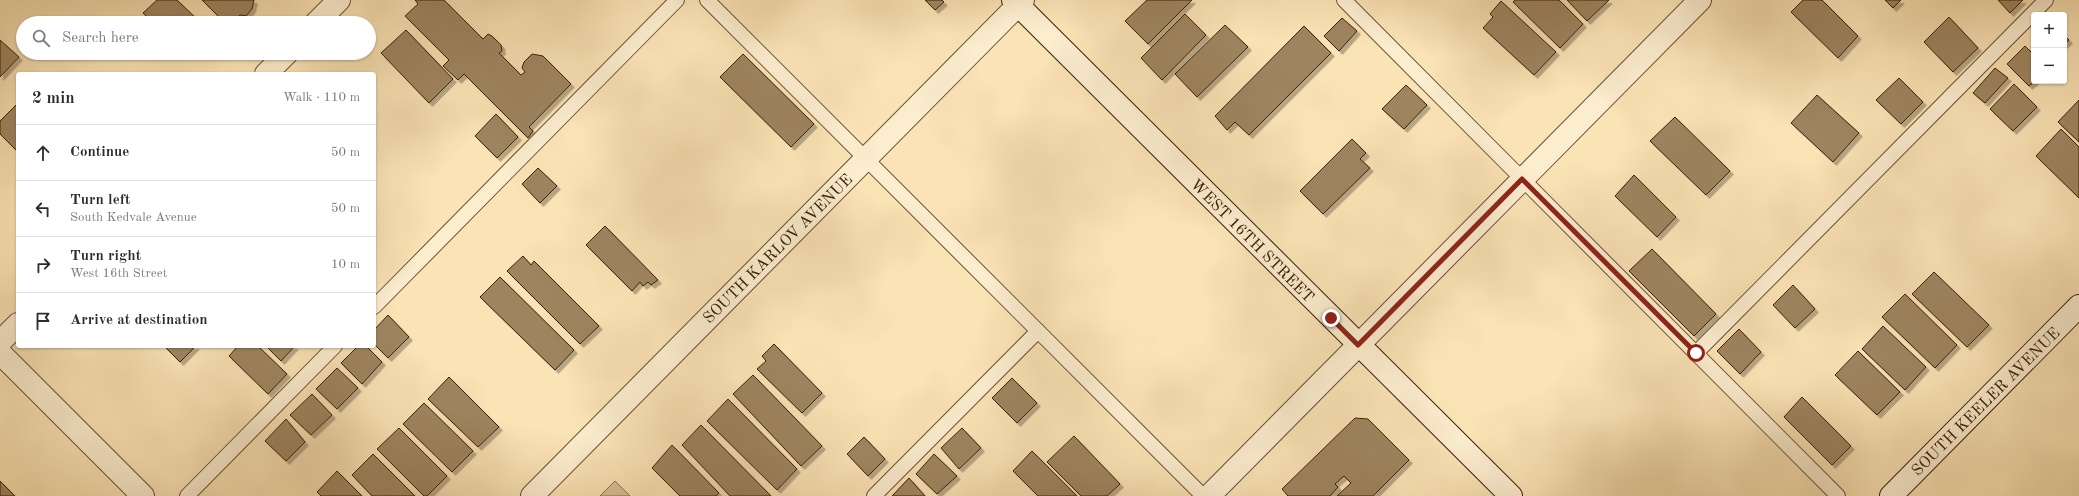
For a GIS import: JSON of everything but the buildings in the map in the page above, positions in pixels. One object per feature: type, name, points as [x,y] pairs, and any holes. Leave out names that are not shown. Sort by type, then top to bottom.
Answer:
[{"type":"street","points":[[323,16],[339,0]]},
{"type":"street","points":[[1209,496],[1700,0]]},
{"type":"street","name":"SOUTH KARLOV AVENUE","points":[[532,496],[866,159],[1018,2]]},
{"type":"street","name":"WEST 16TH STREET","points":[[1018,2],[1358,345],[1511,496]]},
{"type":"street","points":[[268,72],[279,60]]},
{"type":"street","name":"SOUTH KEELER AVENUE","points":[[1891,496],[2079,306]]},
{"type":"street","points":[[0,342],[16,326]]},
{"type":"street","points":[[0,353],[143,496]]},
{"type":"lane","points":[[376,305],[677,0]]},
{"type":"lane","points":[[707,0],[1203,496]]},
{"type":"lane","points":[[1696,353],[2046,0]]},
{"type":"lane","points":[[1351,2],[1522,179],[1838,496]]},
{"type":"lane","points":[[874,496],[1038,331]]},
{"type":"lane","points":[[187,496],[333,348]]},
{"type":"shaded area","points":[[615,481],[630,496],[600,496]]},
{"type":"route","points":[[1331,318],[1358,345],[1522,179],[1696,353]]}]
